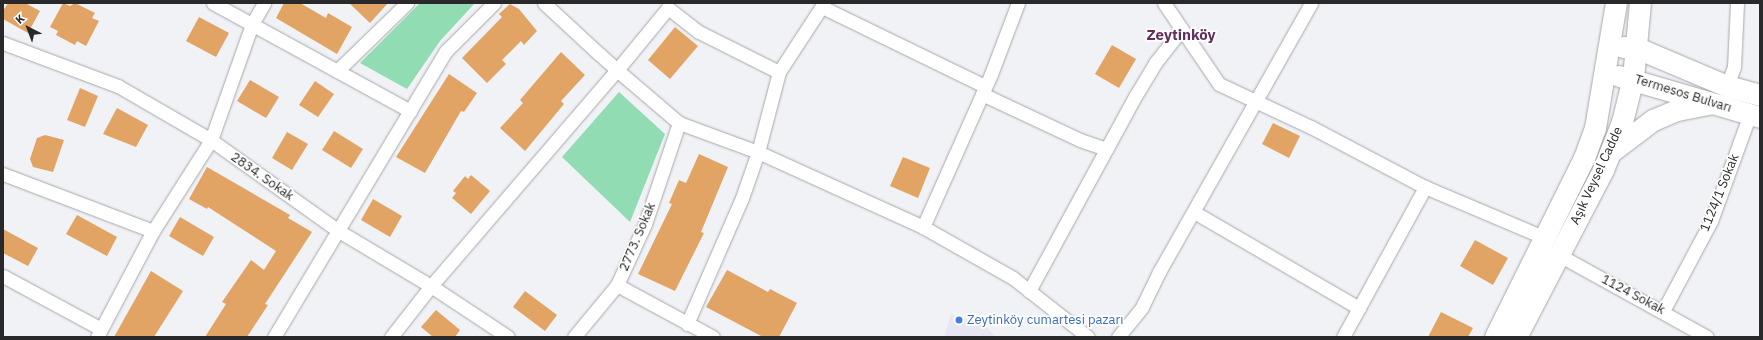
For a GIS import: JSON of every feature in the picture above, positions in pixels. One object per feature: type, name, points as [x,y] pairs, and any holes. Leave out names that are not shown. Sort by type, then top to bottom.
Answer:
[{"type":"main road","name":"Aşık Veysel Cadde","points":[[1495,337],[1584,158],[1595,128],[1616,3]]},
{"type":"main road","name":"Aşık Veysel Cadde","points":[[1516,337],[1610,153],[1622,122],[1633,78],[1640,3]]},
{"type":"main road","name":"Termesos Bulvarı","points":[[1610,45],[1637,48],[1727,86],[1760,95]]},
{"type":"main road","name":"Termesos Bulvarı","points":[[1605,74],[1633,78],[1755,116]]},
{"type":"main road","points":[[1610,153],[1653,120],[1677,110],[1713,103]]},
{"type":"street","points":[[213,3],[410,111]]},
{"type":"street","points":[[3,276],[99,333],[153,232],[211,140],[252,24],[264,3]]},
{"type":"street","points":[[337,71],[407,3]]},
{"type":"street","points":[[274,337],[446,51],[494,3]]},
{"type":"street","points":[[544,3],[617,70],[680,123],[758,152],[923,227],[1013,278],[1088,337]]},
{"type":"street","points":[[923,227],[984,90],[1018,3]]},
{"type":"street","points":[[1118,337],[1142,307],[1311,3]]},
{"type":"street","points":[[1727,86],[1734,67],[1737,3]]},
{"type":"street","points":[[1166,4],[1181,30],[1219,84],[1256,101],[1425,187],[1545,238]]},
{"type":"street","points":[[391,337],[430,286],[617,70],[668,5],[699,32],[779,72]]},
{"type":"street","points":[[687,324],[742,198],[758,152],[779,72],[823,5],[1080,140],[1106,149]]},
{"type":"street","points":[[1029,291],[1106,149],[1156,62],[1181,30]]},
{"type":"street","name":"2834. Sokak","points":[[3,44],[118,86],[211,140],[337,230],[430,286],[508,337]]},
{"type":"street","name":"1124/1 Sokak","points":[[1662,311],[1711,222],[1755,116]]},
{"type":"street","name":"2773. Sokak","points":[[574,337],[617,285],[645,224],[680,123]]},
{"type":"street","points":[[3,174],[153,232]]},
{"type":"street","points":[[1343,337],[1425,187]]},
{"type":"street","points":[[1194,212],[1359,308]]},
{"type":"street","name":"1124 Sokak","points":[[1559,255],[1707,337]]},
{"type":"street","points":[[617,285],[713,337]]},
{"type":"shaded area","name":"Zeytinköy cumartesi pazarı","points":[[951,314],[985,326],[996,337],[944,337]]},
{"type":"green space","points":[[420,3],[475,3],[440,41],[407,89],[360,63]]},
{"type":"green space","points":[[619,92],[665,134],[630,222],[562,157]]},
{"type":"building","points":[[8,3],[25,3],[40,11],[28,33],[3,19],[3,11]]},
{"type":"building","points":[[63,3],[70,6],[75,3],[95,13],[92,18],[99,21],[86,46],[77,41],[75,45],[56,35],[58,31],[50,27]]},
{"type":"building","points":[[284,3],[300,3],[326,18],[328,13],[352,27],[337,54],[276,18]]},
{"type":"building","points":[[349,3],[388,3],[370,23]]},
{"type":"building","points":[[510,4],[519,9],[537,31],[524,45],[521,41],[502,60],[506,64],[487,83],[462,58],[502,17],[499,14]]},
{"type":"building","points":[[199,17],[229,33],[216,57],[186,41]]},
{"type":"building","points":[[675,27],[698,46],[670,79],[648,60]]},
{"type":"building","points":[[1112,45],[1136,59],[1119,88],[1095,74]]},
{"type":"building","points":[[561,52],[585,75],[561,101],[564,104],[525,151],[500,128],[523,103],[520,100]]},
{"type":"building","points":[[449,74],[477,93],[464,112],[461,111],[425,173],[396,157]]},
{"type":"building","points":[[250,80],[279,97],[266,118],[237,101]]},
{"type":"building","points":[[315,81],[334,94],[318,117],[299,105]]},
{"type":"building","points":[[80,88],[98,96],[85,127],[67,120]]},
{"type":"building","points":[[117,108],[148,125],[136,147],[103,134]]},
{"type":"building","points":[[1273,123],[1300,136],[1289,158],[1262,144]]},
{"type":"building","points":[[334,131],[363,149],[351,168],[322,150]]},
{"type":"building","points":[[287,132],[308,144],[292,170],[272,158]]},
{"type":"building","points":[[45,135],[64,140],[53,172],[33,167],[30,159],[37,138]]},
{"type":"building","points":[[699,154],[728,167],[701,232],[704,233],[675,291],[638,274],[672,204],[669,203],[679,180],[686,183]]},
{"type":"building","points":[[903,157],[930,168],[918,198],[890,186]]},
{"type":"building","points":[[207,167],[290,215],[288,218],[312,232],[265,304],[268,305],[247,337],[205,337],[226,304],[222,302],[251,260],[264,270],[276,251],[208,207],[207,209],[189,199]]},
{"type":"building","points":[[471,175],[490,191],[471,214],[452,198],[456,193],[453,191],[465,176],[468,179]]},
{"type":"building","points":[[373,199],[402,216],[390,237],[361,220]]},
{"type":"building","points":[[77,215],[117,237],[107,256],[66,234]]},
{"type":"building","points":[[180,217],[214,237],[203,256],[169,236]]},
{"type":"building","points":[[3,229],[38,248],[28,266],[3,253]]},
{"type":"building","points":[[1475,240],[1508,258],[1493,285],[1460,266]]},
{"type":"building","points":[[727,270],[768,292],[770,289],[797,303],[779,337],[763,337],[706,307]]},
{"type":"building","points":[[151,271],[183,291],[154,337],[114,337]]},
{"type":"building","points":[[525,291],[557,315],[545,331],[513,307]]},
{"type":"building","points":[[436,310],[460,330],[455,337],[433,337],[421,327]]},
{"type":"building","points":[[1441,312],[1473,328],[1468,337],[1428,337]]},
{"type":"place","name":"Zeytinköy cumartesi pazarı","points":[[959,320]]},
{"type":"district","name":"Zeytinköy","points":[[1181,35]]}]
